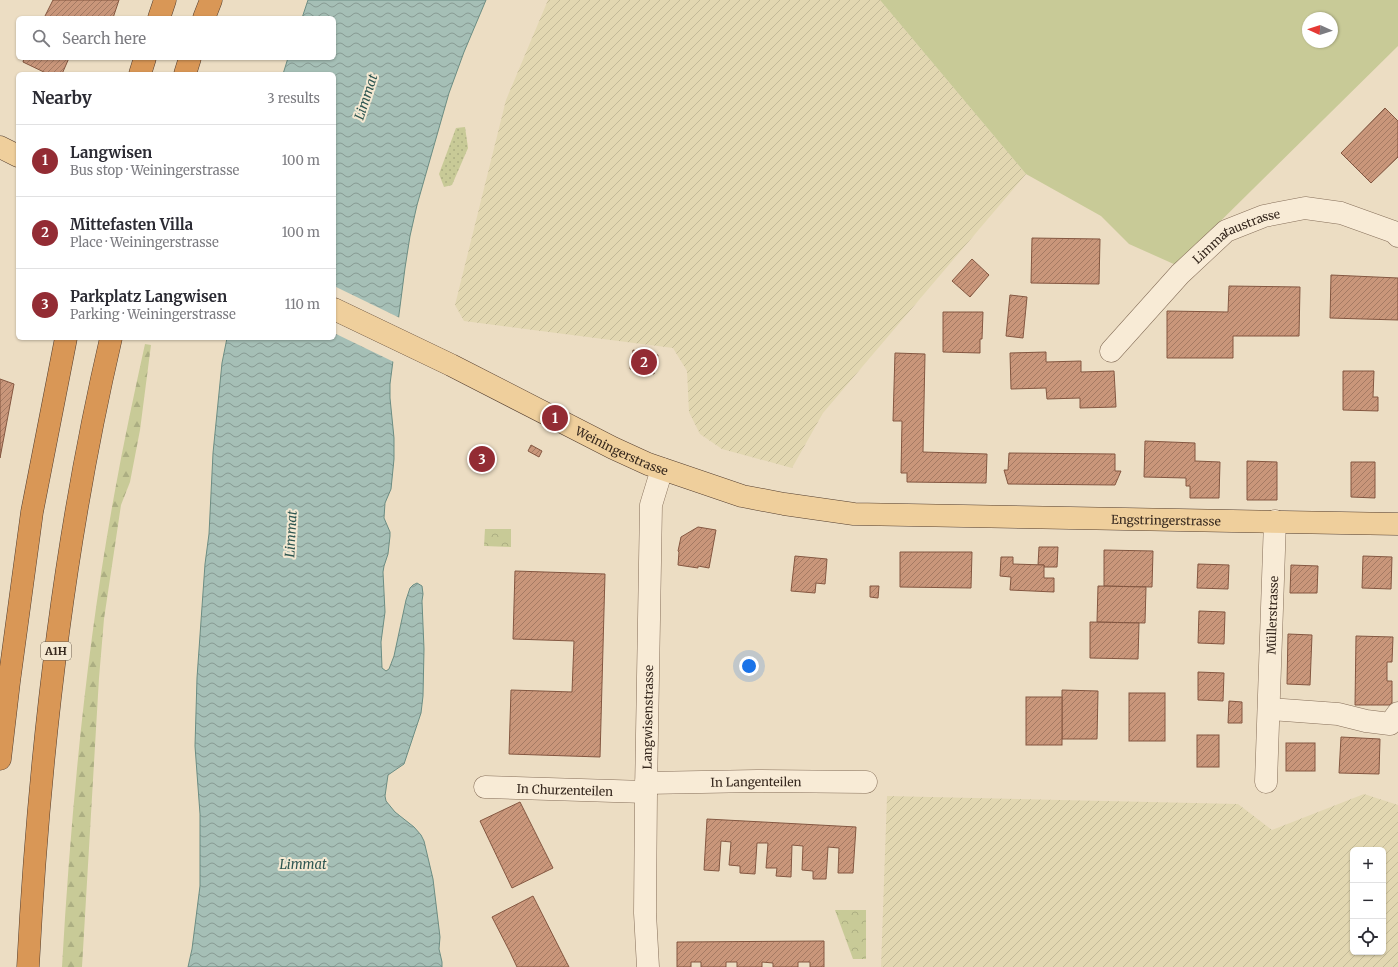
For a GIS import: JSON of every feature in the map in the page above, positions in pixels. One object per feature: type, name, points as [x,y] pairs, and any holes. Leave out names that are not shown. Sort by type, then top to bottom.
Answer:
[{"type":"highway","points":[[160,16],[165,0]]},
{"type":"highway","points":[[205,16],[211,0]]},
{"type":"highway","points":[[141,72],[144,60]]},
{"type":"highway","points":[[186,72],[189,60]]},
{"type":"highway","points":[[0,759],[32,512],[66,340]]},
{"type":"highway","name":"A1H","points":[[28,967],[42,771],[53,672],[64,593],[89,441],[111,340]]},
{"type":"main road","points":[[0,147],[16,155]]},
{"type":"main road","name":"Weiningerstrasse","points":[[336,310],[451,365],[613,448],[662,469],[742,496],[784,504],[854,514],[934,515]]},
{"type":"main road","name":"Engstringerstrasse","points":[[934,515],[1398,524]]},
{"type":"street","name":"Limmataustrasse","points":[[1111,351],[1180,274],[1226,231],[1258,218],[1305,208],[1341,213],[1394,232],[1398,236]]},
{"type":"street","name":"Langwisenstrasse","points":[[648,967],[645,913],[651,505],[662,469]]},
{"type":"street","name":"Müllerstrasse","points":[[1266,782],[1275,522]]},
{"type":"street","points":[[1268,709],[1338,714],[1366,721],[1390,724],[1398,713]]},
{"type":"street","name":"In Langenteilen","points":[[646,787],[757,781],[866,782]]},
{"type":"street","name":"In Churzenteilen","points":[[485,787],[646,787]]},
{"type":"shaded area","points":[[548,0],[880,0],[1026,174],[823,413],[792,468],[722,449],[700,434],[689,412],[687,371],[673,348],[464,321],[455,305],[506,100]]},
{"type":"shaded area","points":[[1364,794],[1398,805],[1398,967],[881,967],[887,796],[1238,804],[1272,830]]},
{"type":"green space","points":[[880,0],[1398,0],[1398,46],[1176,265],[1129,244],[1101,216],[1026,174]]},
{"type":"green space","points":[[465,127],[468,148],[452,185],[444,187],[439,174],[456,128]]},
{"type":"green space","points":[[145,344],[151,345],[140,430],[130,482],[121,505],[104,619],[99,678],[82,967],[62,967],[75,789],[95,613],[117,477]]},
{"type":"green space","points":[[485,529],[511,529],[511,547],[484,546]]},
{"type":"green space","points":[[835,910],[866,910],[866,959],[853,959]]},
{"type":"water","name":"Limmat","points":[[308,0],[486,0],[464,52],[449,93],[417,205],[405,268],[390,384],[394,459],[391,489],[385,503],[384,518],[390,532],[390,536],[388,554],[383,572],[385,612],[381,642],[382,668],[386,671],[389,669],[394,656],[406,600],[410,588],[417,583],[422,586],[423,594],[424,649],[423,696],[421,713],[404,764],[388,775],[385,796],[386,801],[395,812],[414,827],[424,841],[433,879],[442,967],[188,967],[192,949],[200,886],[200,814],[195,746],[197,678],[205,564],[209,534],[213,453],[222,363],[227,340],[336,340],[336,72],[284,72],[287,60],[336,60],[336,16],[303,16]]},
{"type":"pier","points":[[336,287],[402,319],[396,363],[336,334]]},
{"type":"building","points":[[53,0],[119,0],[114,16],[45,16]]},
{"type":"building","points":[[24,60],[68,60],[63,72],[44,72],[23,62]]},
{"type":"building","points":[[1385,108],[1398,121],[1398,157],[1371,183],[1341,153]]},
{"type":"building","points":[[1032,238],[1100,239],[1099,284],[1031,283]]},
{"type":"building","points":[[972,259],[989,275],[970,297],[952,281]]},
{"type":"building","points":[[1331,275],[1398,278],[1398,320],[1330,318]]},
{"type":"building","points":[[1229,286],[1300,287],[1299,336],[1233,336],[1233,358],[1167,358],[1167,311],[1228,312]]},
{"type":"building","points":[[1010,295],[1027,297],[1023,338],[1006,336]]},
{"type":"building","points":[[943,312],[983,312],[980,353],[943,352]]},
{"type":"building","points":[[633,350],[658,355],[654,374],[630,369]]},
{"type":"building","points":[[1046,352],[1046,362],[1081,361],[1081,372],[1114,371],[1116,407],[1080,408],[1080,398],[1047,399],[1046,388],[1011,389],[1010,353]]},
{"type":"building","points":[[895,353],[925,354],[923,452],[987,454],[986,483],[907,482],[907,473],[901,473],[902,421],[893,421]]},
{"type":"building","points":[[1343,371],[1374,371],[1373,397],[1378,397],[1378,411],[1343,410]]},
{"type":"building","points":[[0,379],[14,384],[0,458]]},
{"type":"building","points":[[1145,441],[1195,443],[1195,461],[1220,462],[1219,498],[1190,498],[1190,486],[1186,486],[1186,478],[1144,477]]},
{"type":"building","points":[[531,445],[542,451],[539,457],[528,451]]},
{"type":"building","points":[[1009,453],[1115,454],[1115,471],[1121,471],[1115,485],[1008,484],[1004,470],[1008,470]]},
{"type":"building","points":[[1247,461],[1277,462],[1277,500],[1247,500]]},
{"type":"building","points":[[1351,462],[1375,462],[1375,498],[1351,497]]},
{"type":"building","points":[[698,527],[716,530],[709,568],[678,565],[678,551],[681,537]]},
{"type":"building","points":[[1039,547],[1058,547],[1057,567],[1044,567],[1044,565],[1038,565]]},
{"type":"building","points":[[1104,550],[1153,551],[1152,587],[1104,586]]},
{"type":"building","points":[[900,552],[972,552],[971,588],[900,587]]},
{"type":"building","points":[[795,556],[827,559],[825,584],[816,583],[815,593],[791,591]]},
{"type":"building","points":[[1363,556],[1392,557],[1391,589],[1362,588]]},
{"type":"building","points":[[1001,557],[1013,557],[1013,564],[1044,565],[1044,578],[1054,578],[1054,592],[1010,590],[1011,577],[1000,576]]},
{"type":"building","points":[[1198,564],[1229,565],[1228,589],[1197,588]]},
{"type":"building","points":[[1291,565],[1318,566],[1317,593],[1290,593]]},
{"type":"building","points":[[515,571],[605,574],[600,757],[509,754],[511,690],[572,692],[574,641],[513,639]]},
{"type":"building","points":[[870,586],[879,586],[878,598],[870,597]]},
{"type":"building","points":[[1098,586],[1146,587],[1145,623],[1097,622]]},
{"type":"building","points":[[1199,611],[1225,612],[1224,644],[1198,643]]},
{"type":"building","points":[[1090,622],[1139,623],[1138,659],[1090,658]]},
{"type":"building","points":[[1288,634],[1312,635],[1310,685],[1287,684]]},
{"type":"building","points":[[1356,636],[1393,637],[1392,662],[1387,662],[1387,681],[1392,681],[1392,705],[1355,705]]},
{"type":"building","points":[[1198,672],[1224,673],[1223,701],[1198,700]]},
{"type":"building","points":[[1062,690],[1098,691],[1097,739],[1062,739]]},
{"type":"building","points":[[1129,693],[1165,693],[1165,741],[1129,741]]},
{"type":"building","points":[[1026,697],[1062,697],[1062,745],[1026,745]]},
{"type":"building","points":[[1229,701],[1242,702],[1242,723],[1228,723]]},
{"type":"building","points":[[1197,735],[1219,735],[1219,767],[1197,767]]},
{"type":"building","points":[[1341,737],[1380,739],[1379,774],[1339,773]]},
{"type":"building","points":[[1286,743],[1315,743],[1315,771],[1286,771]]},
{"type":"building","points":[[520,802],[553,868],[512,888],[480,821]]},
{"type":"building","points":[[707,819],[856,827],[853,873],[838,873],[839,848],[828,847],[826,879],[813,879],[813,871],[802,870],[803,846],[792,845],[791,877],[776,876],[777,868],[766,868],[768,843],[757,843],[755,874],[740,873],[740,866],[729,865],[731,842],[721,841],[719,871],[704,870]]},
{"type":"building","points":[[533,896],[569,967],[517,967],[492,917]]},
{"type":"building","points":[[824,941],[824,967],[810,967],[810,962],[798,962],[798,967],[773,967],[773,963],[762,962],[762,967],[737,967],[737,962],[726,962],[726,967],[701,967],[701,962],[691,962],[691,967],[677,967],[677,942]]},
{"type":"place","name":"Mittefasten Villa","points":[[644,362]]},
{"type":"place","name":"Langwisen","points":[[555,418]]},
{"type":"place","name":"Parkplatz Langwisen","points":[[482,459]]}]
